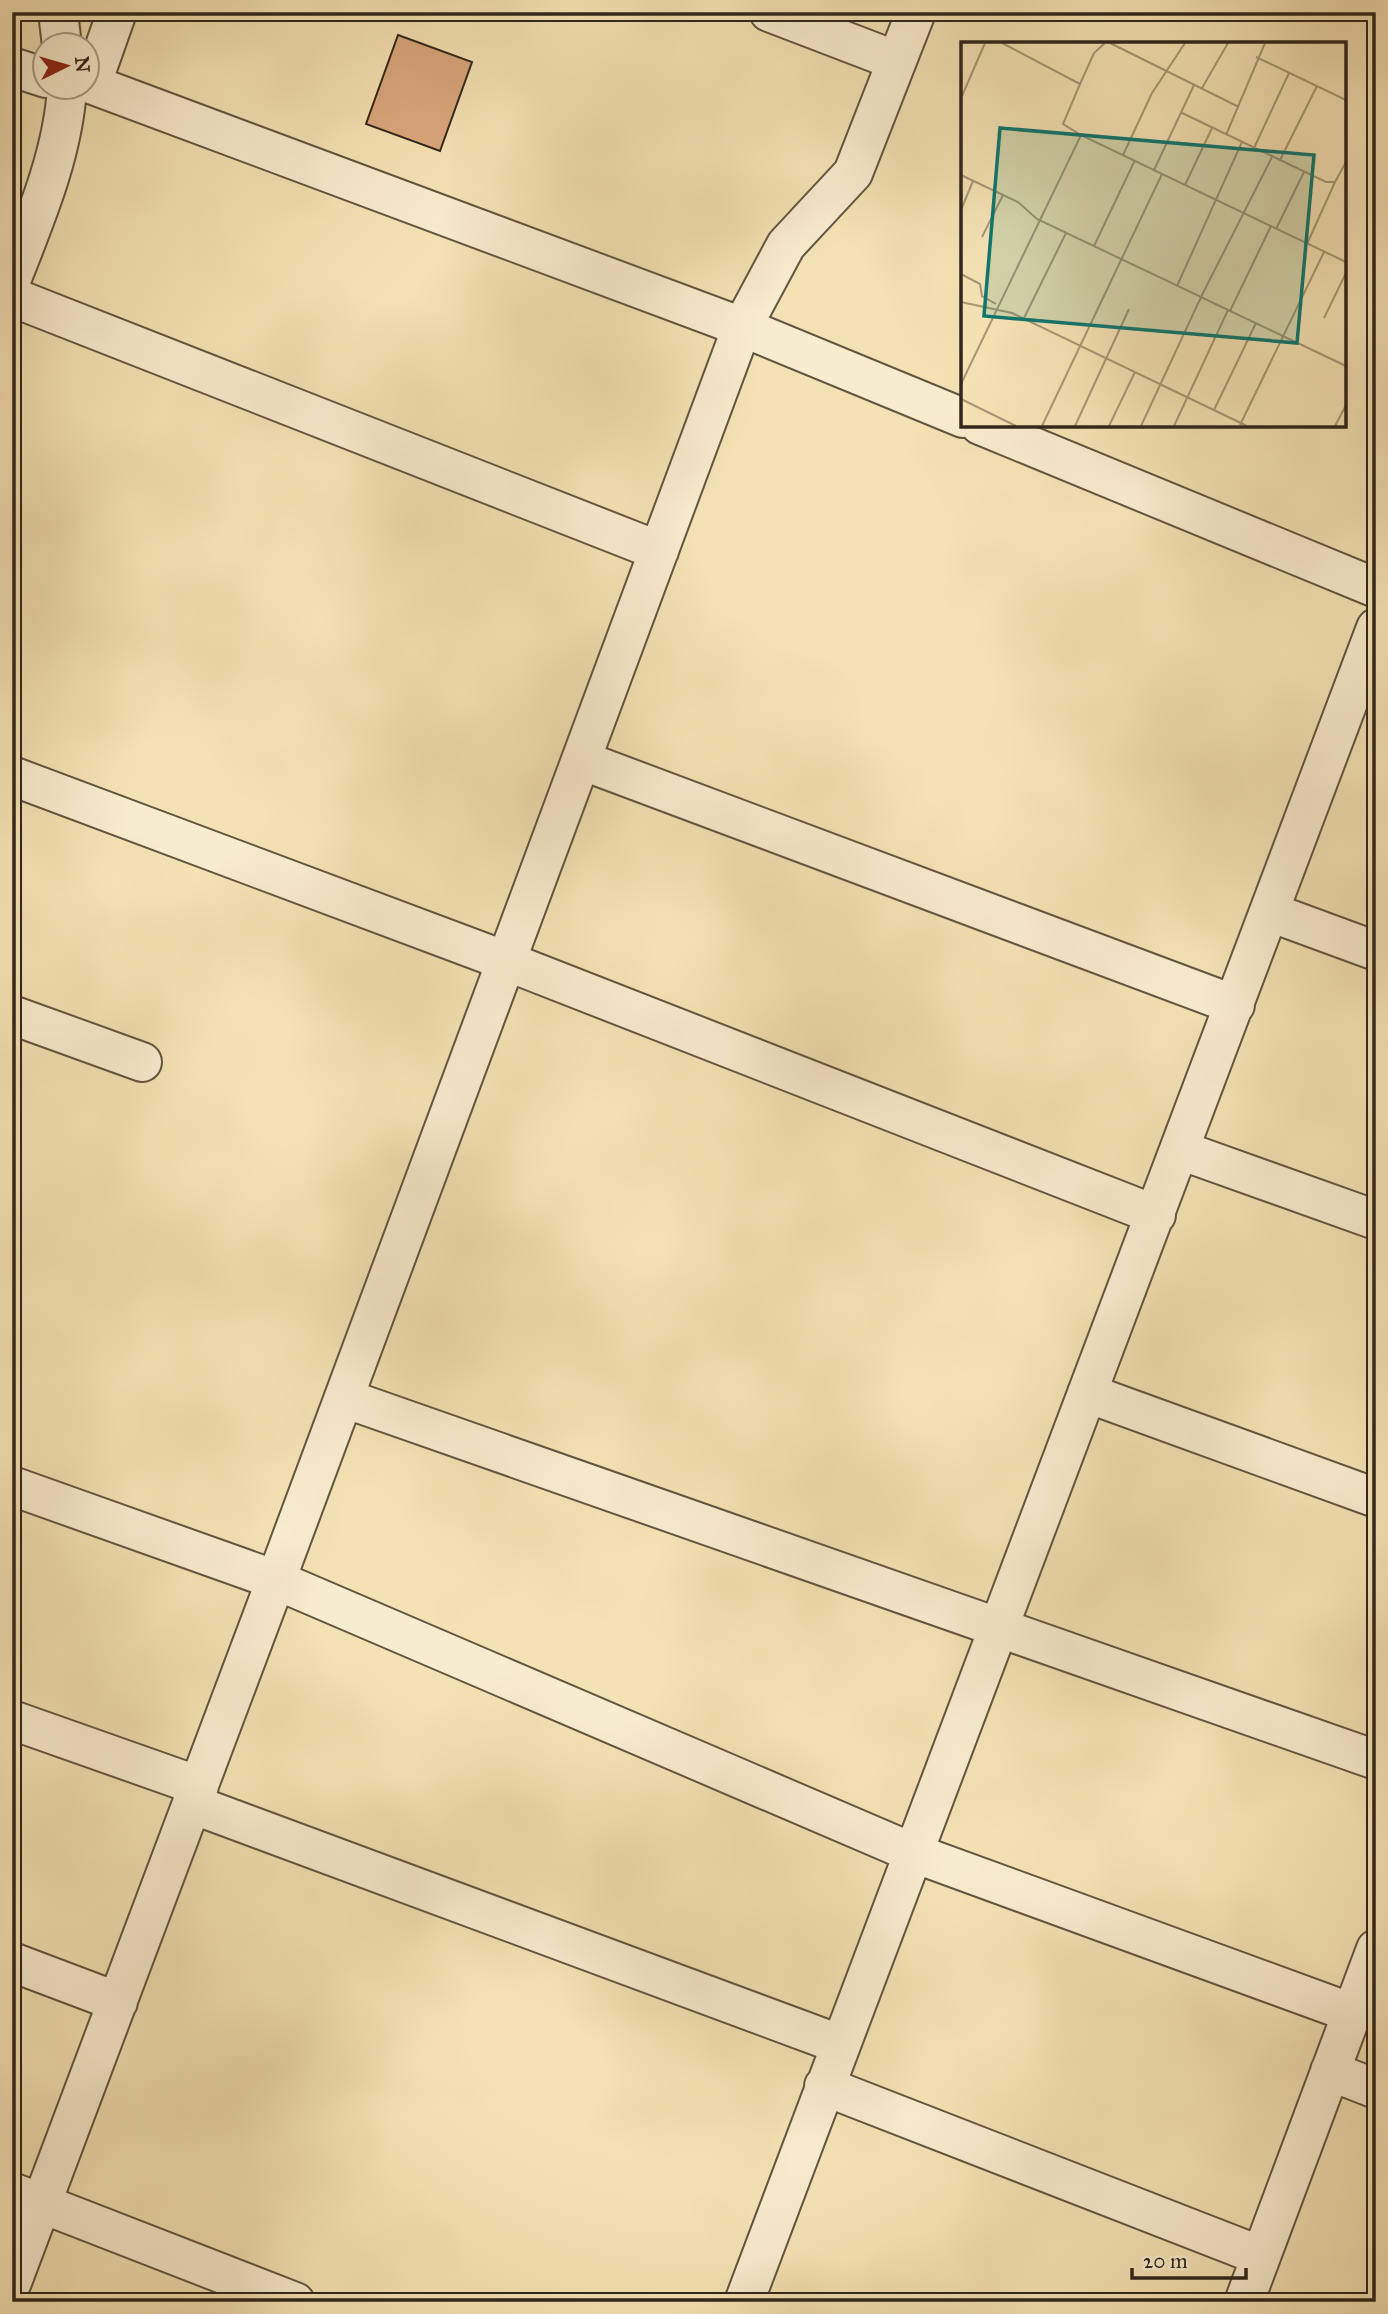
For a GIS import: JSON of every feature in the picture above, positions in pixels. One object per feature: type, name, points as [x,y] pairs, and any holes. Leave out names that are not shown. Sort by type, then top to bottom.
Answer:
[{"type":"street","points":[[58,12],[60,32]]},
{"type":"street","points":[[102,43],[117,12]]},
{"type":"street","points":[[769,12],[897,61]]},
{"type":"street","points":[[12,2282],[27,2198],[118,2002],[742,327],[786,245],[853,173],[916,12]]},
{"type":"street","points":[[12,67],[32,73]]},
{"type":"street","points":[[102,92],[742,327],[961,417]]},
{"type":"street","points":[[12,278],[40,206],[66,112],[72,102]]},
{"type":"street","points":[[12,297],[659,551]]},
{"type":"street","points":[[986,427],[1376,588]]},
{"type":"street","points":[[744,2302],[911,1852],[1156,1215],[1376,628]]},
{"type":"street","points":[[581,760],[1235,1005]]},
{"type":"street","points":[[12,776],[506,961],[1156,1215]]},
{"type":"street","points":[[1270,912],[1376,951]]},
{"type":"street","points":[[12,1015],[142,1062]]},
{"type":"street","points":[[1180,1150],[1376,1220]]},
{"type":"street","points":[[1087,1393],[1376,1498]]},
{"type":"street","points":[[344,1398],[1376,1760]]},
{"type":"street","points":[[12,1486],[276,1580],[911,1852],[1352,2013]]},
{"type":"street","points":[[12,1720],[195,1795],[839,2044]]},
{"type":"street","points":[[1244,2302],[1376,1948]]},
{"type":"street","points":[[12,1962],[118,2002]]},
{"type":"street","points":[[1330,2071],[1376,2089]]},
{"type":"street","points":[[824,2086],[1261,2256]]},
{"type":"street","points":[[27,2198],[295,2302]]},
{"type":"building","points":[[398,35],[472,62],[440,151],[366,124]]}]
